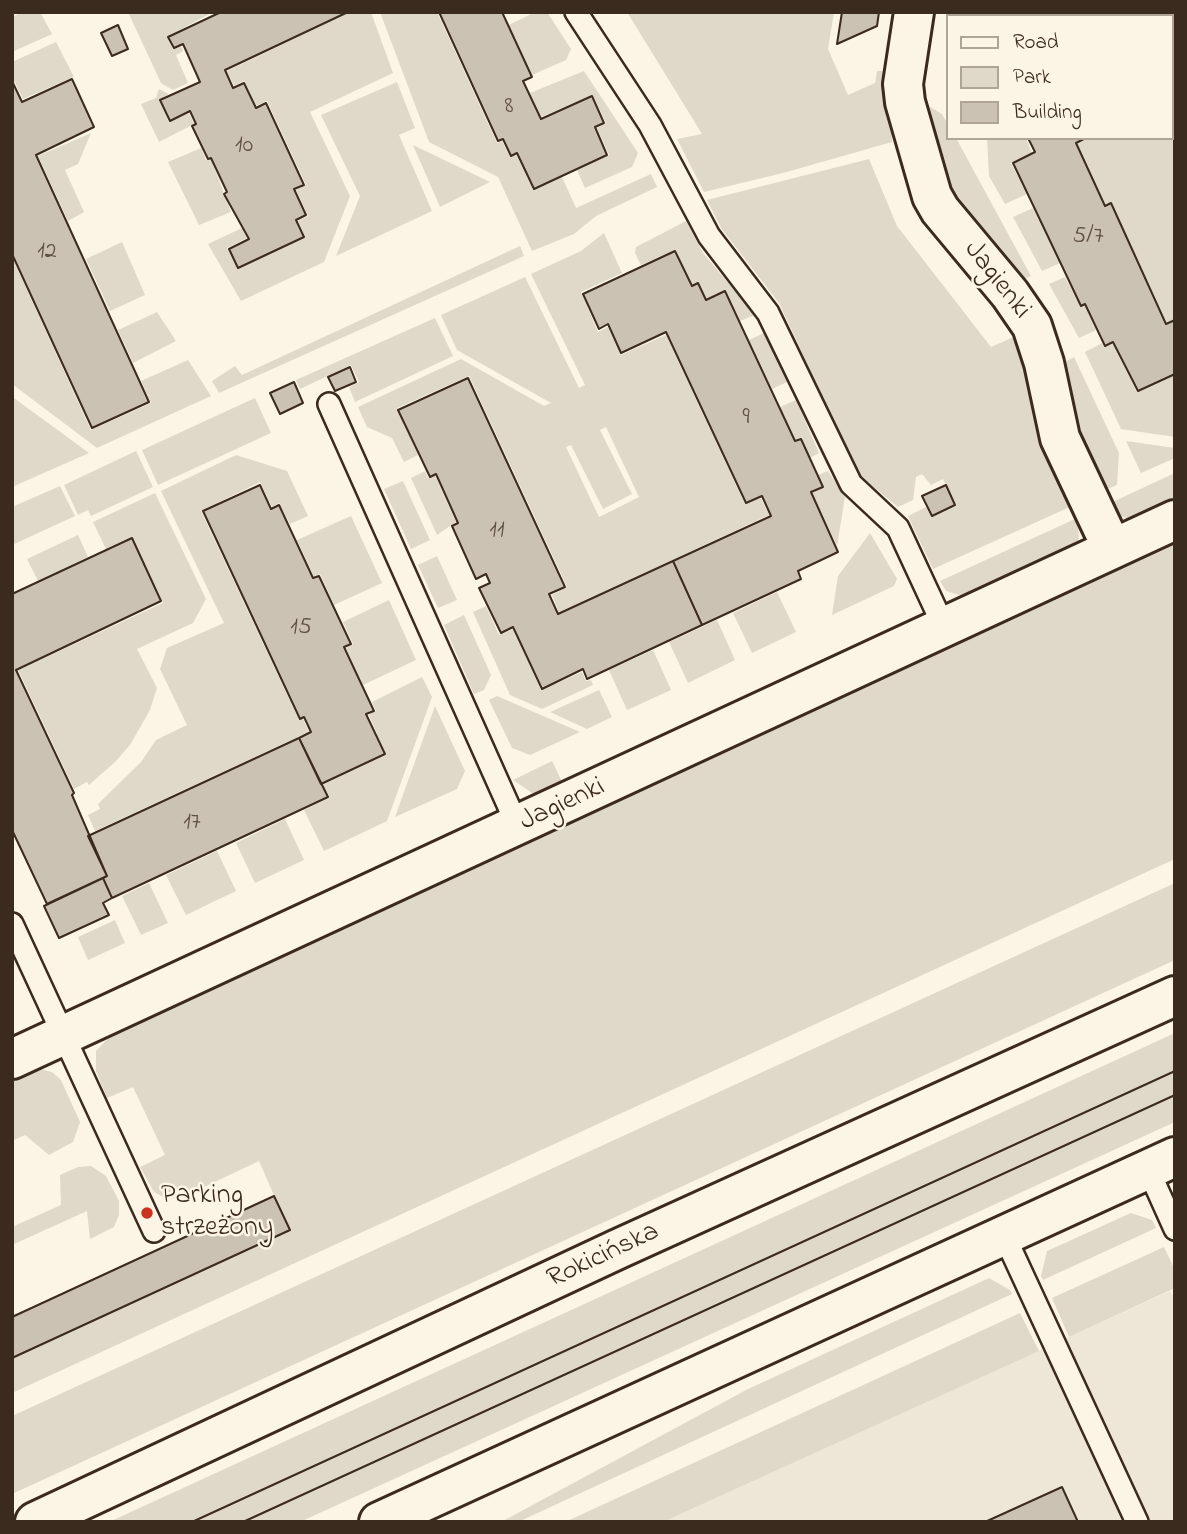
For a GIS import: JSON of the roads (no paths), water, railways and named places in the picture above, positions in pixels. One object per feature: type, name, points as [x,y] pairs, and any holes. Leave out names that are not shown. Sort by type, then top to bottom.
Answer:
[{"type":"main road","name":"Jagienki","points":[[914,12],[903,84],[913,139],[932,196],[1032,326],[1044,363],[1060,438],[1112,548]]},
{"type":"main road","name":"Jagienki","points":[[12,1059],[518,827],[1175,520]]},
{"type":"main road","name":"Rokicińska","points":[[35,1522],[618,1250],[1175,996]]},
{"type":"main road","points":[[379,1522],[1161,1163]]},
{"type":"lane","points":[[576,12],[650,125],[709,236],[772,320],[850,484],[898,528],[944,627]]},
{"type":"lane","points":[[329,404],[518,827]]},
{"type":"lane","points":[[12,924],[154,1231]]},
{"type":"lane","points":[[1161,1163],[1175,1229]]},
{"type":"lane","points":[[1004,1235],[1137,1522]]},
{"type":"tram line","points":[[192,1522],[1175,1071]]},
{"type":"tram line","points":[[243,1522],[1175,1095]]},
{"type":"place","name":"Parking strzeżony","points":[[147,1213]]}]
